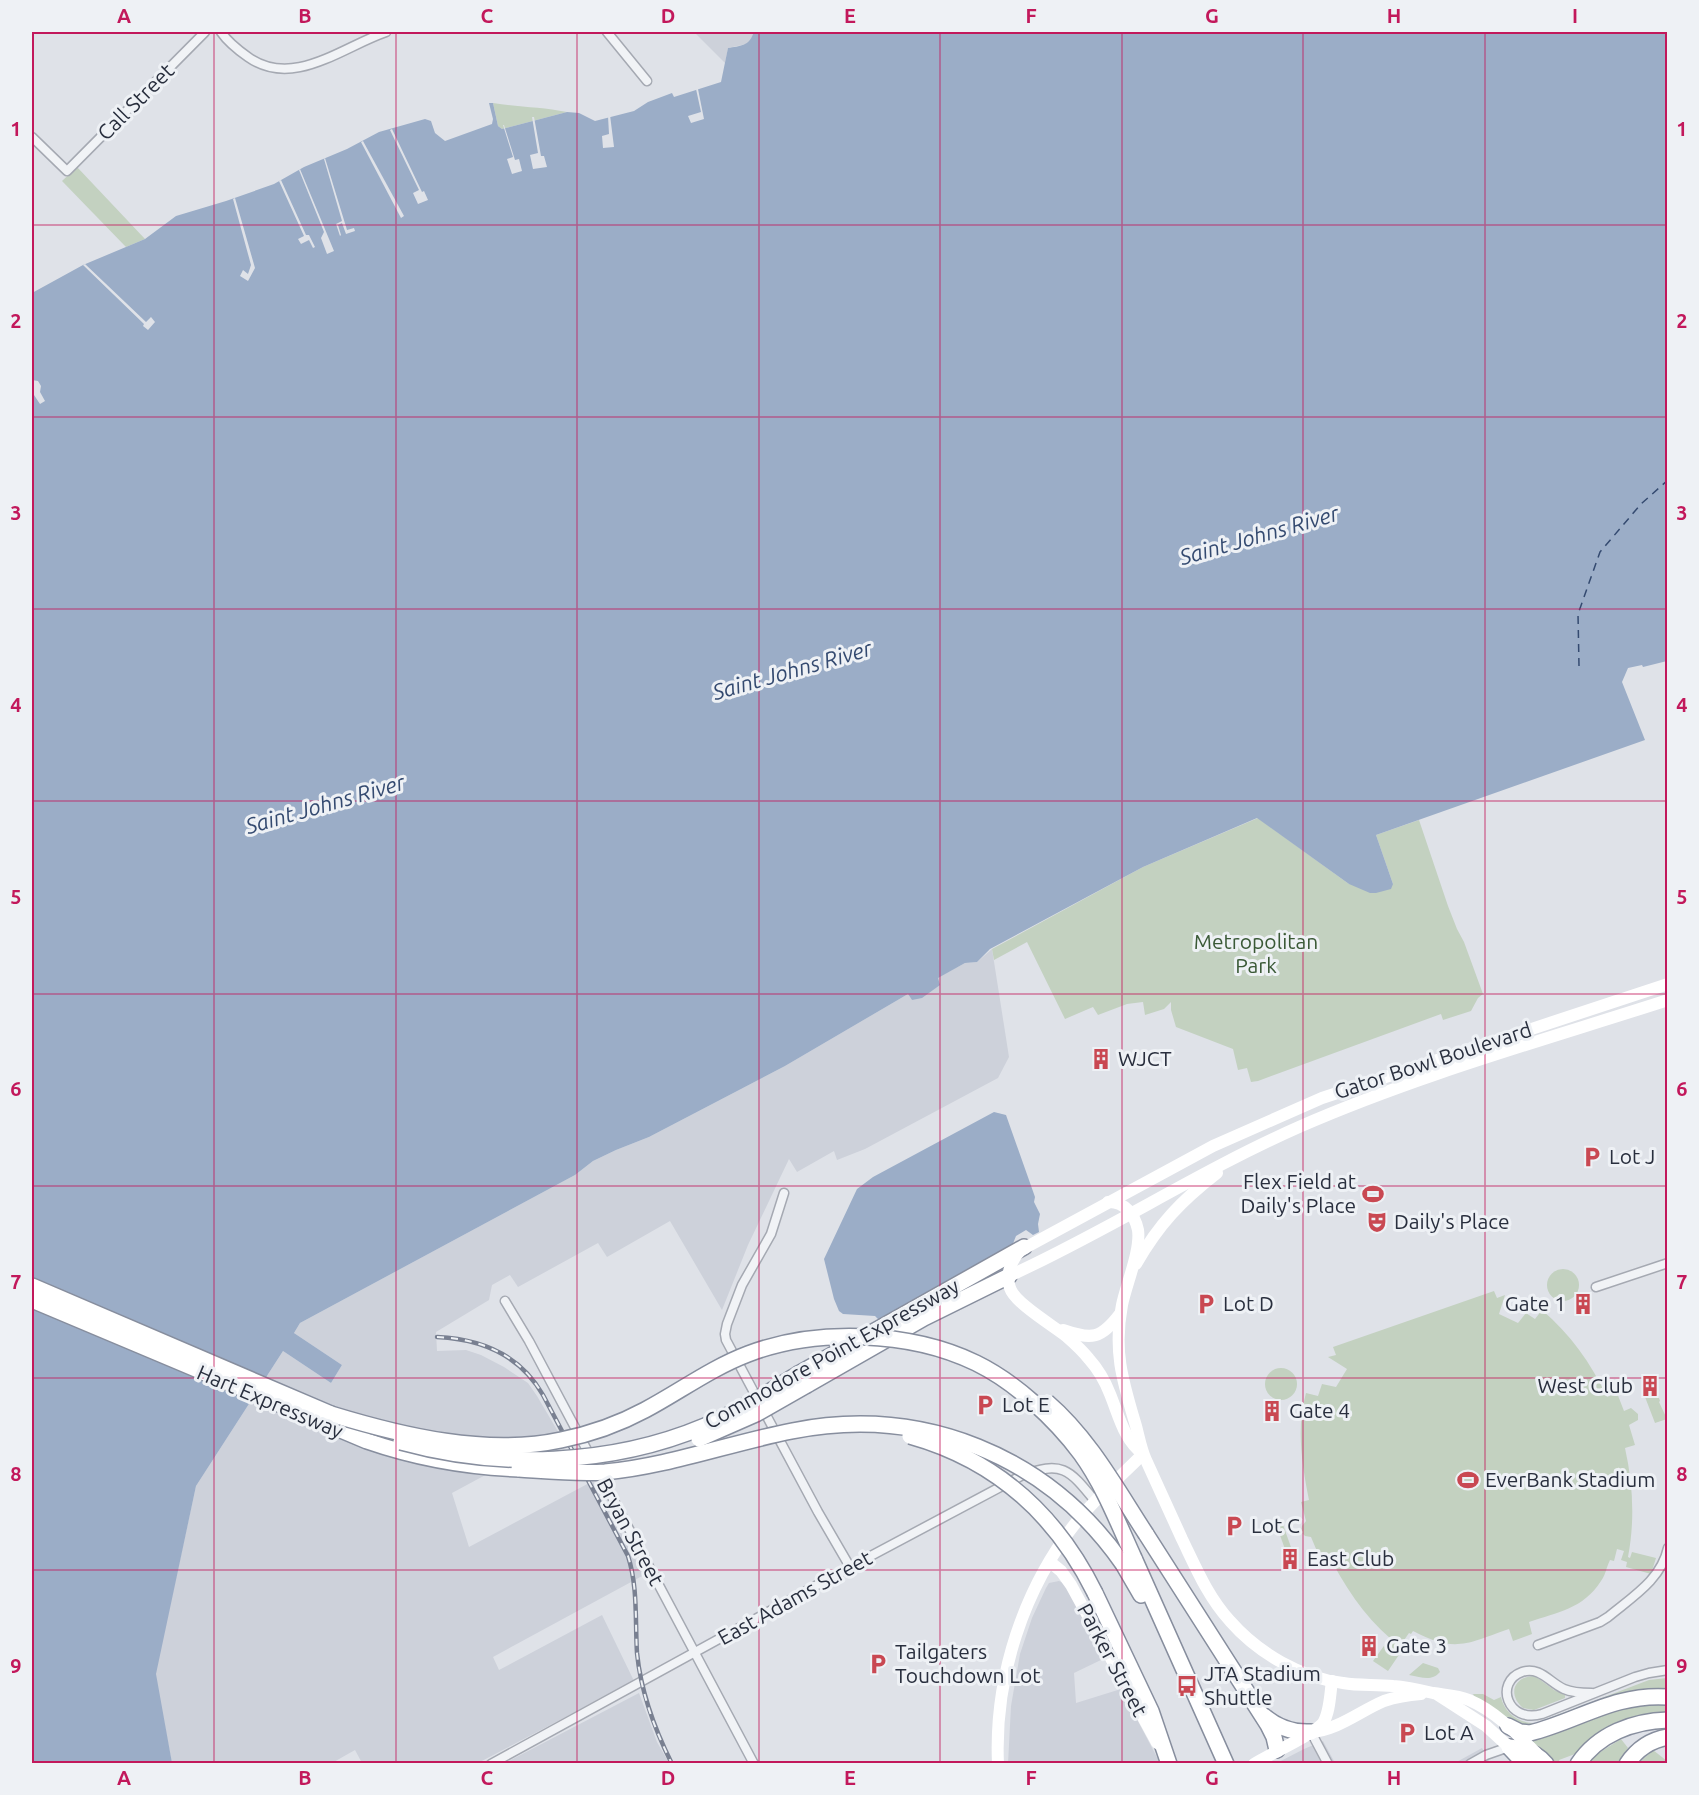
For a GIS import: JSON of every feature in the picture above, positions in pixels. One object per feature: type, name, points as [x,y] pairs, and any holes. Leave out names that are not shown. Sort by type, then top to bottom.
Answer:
[{"type":"highway","name":"Commodore Point Expressway","points":[[519,1469],[566,1468],[634,1458],[672,1449],[742,1422],[804,1379],[1024,1247]]},
{"type":"highway","name":"Commodore Point Expressway","points":[[331,1414],[389,1438],[444,1452],[511,1459],[580,1457],[642,1446],[694,1430],[729,1415],[1009,1276]]},
{"type":"highway","name":"Hart Expressway","points":[[32,1286],[331,1414]]},
{"type":"highway","name":"Hart Expressway","points":[[32,1300],[324,1425],[374,1444],[441,1461],[479,1467],[519,1469]]},
{"type":"highway","points":[[331,1414],[383,1428],[439,1439],[487,1445],[531,1445],[569,1438],[611,1426],[642,1412],[724,1364],[765,1348],[798,1340],[843,1336],[882,1338],[953,1354],[1007,1376],[1028,1388],[1068,1422],[1095,1455],[1146,1534],[1271,1731],[1277,1750]]},
{"type":"highway","points":[[977,1364],[1006,1382],[1044,1413],[1071,1442],[1093,1472],[1111,1505],[1227,1764]]},
{"type":"highway","points":[[519,1469],[583,1472],[624,1470],[815,1427],[876,1424],[908,1427],[947,1436],[986,1450],[1040,1480],[1063,1498],[1114,1551],[1135,1583],[1150,1614],[1217,1764]]},
{"type":"highway","points":[[815,1427],[858,1428],[903,1434],[952,1451],[986,1469],[1022,1495],[1051,1524],[1075,1556],[1151,1711],[1168,1764]]},
{"type":"highway","points":[[1508,1726],[1520,1732],[1533,1732],[1614,1702],[1639,1697],[1668,1697]]},
{"type":"highway","points":[[1258,1710],[1283,1729],[1311,1732]]},
{"type":"highway","points":[[1578,1763],[1594,1746],[1616,1731],[1636,1724],[1668,1720]]},
{"type":"highway","points":[[1627,1764],[1644,1746],[1668,1737]]},
{"type":"highway","points":[[1509,1747],[1520,1748],[1542,1760]]},
{"type":"highway","points":[[1509,1747],[1514,1764]]},
{"type":"highway","points":[[1509,1747],[1525,1764]]},
{"type":"street","name":"Call Street","points":[[32,136],[67,171],[205,32]]},
{"type":"street","points":[[221,32],[255,63],[287,70],[306,67],[386,32]]},
{"type":"street","points":[[607,32],[647,81]]},
{"type":"street","name":"Gator Bowl Boulevard","points":[[1203,1151],[1270,1119],[1331,1094],[1668,984]]},
{"type":"street","name":"Gator Bowl Boulevard","points":[[1248,1150],[1326,1115],[1395,1088],[1668,1000]]},
{"type":"street","points":[[1132,1274],[1152,1239],[1177,1207],[1200,1186],[1248,1150]]},
{"type":"street","name":"Commodore Point Expressway","points":[[1009,1276],[1087,1238],[1248,1150]]},
{"type":"street","name":"Commodore Point Expressway","points":[[1024,1247],[1203,1151]]},
{"type":"street","points":[[784,1193],[771,1233],[742,1285],[725,1334],[728,1345],[850,1567]]},
{"type":"street","points":[[1108,1202],[1119,1203],[1126,1208],[1131,1214],[1138,1233],[1132,1274],[1121,1312],[1119,1338],[1120,1370],[1143,1455],[1206,1589],[1230,1621],[1252,1642],[1280,1661],[1309,1674],[1347,1684],[1403,1687],[1467,1699],[1508,1726],[1542,1760]]},
{"type":"street","points":[[1024,1247],[1013,1261],[1009,1276],[1010,1287],[1017,1298],[1078,1347],[1098,1370],[1110,1392],[1128,1438],[1143,1455]]},
{"type":"street","points":[[1596,1287],[1668,1263]]},
{"type":"street","name":"Bryan Street","points":[[505,1301],[529,1341],[754,1764]]},
{"type":"street","points":[[1054,1327],[1079,1336],[1094,1336],[1106,1330],[1121,1312]]},
{"type":"street","points":[[998,1764],[1000,1708],[1010,1655],[1025,1611],[1050,1562],[1073,1526],[1095,1500],[1143,1455]]},
{"type":"street","name":"East Adams Street","points":[[491,1764],[1010,1481],[1043,1469],[1054,1468],[1070,1473],[1095,1500]]},
{"type":"street","points":[[1538,1645],[1608,1617],[1650,1582],[1663,1564],[1668,1548]]},
{"type":"street","name":"Parker Street","points":[[1050,1562],[1064,1574],[1071,1585],[1168,1764]]},
{"type":"street","points":[[1592,1693],[1568,1690],[1532,1670],[1514,1676],[1507,1693],[1509,1701],[1517,1712],[1531,1716],[1542,1714],[1649,1672],[1668,1670]]},
{"type":"street","points":[[1254,1764],[1321,1725],[1325,1717],[1332,1681]]},
{"type":"street","points":[[1311,1732],[1330,1728],[1395,1698],[1434,1693],[1481,1722],[1509,1747],[1486,1755],[1470,1764]]},
{"type":"street","points":[[1311,1732],[1328,1764]]},
{"type":"shaded area","points":[[694,32],[761,32],[753,34],[747,44],[728,48],[725,63]]},
{"type":"shaded area","points":[[992,949],[1009,1057],[998,1078],[865,1149],[837,1160],[834,1151],[797,1172],[789,1159],[748,1245],[722,1310],[670,1221],[607,1257],[598,1243],[518,1287],[510,1275],[492,1285],[489,1300],[436,1332],[437,1351],[466,1350],[481,1355],[528,1383],[560,1435],[452,1493],[469,1547],[593,1481],[644,1575],[493,1657],[499,1670],[602,1615],[634,1681],[478,1763],[362,1763],[355,1750],[332,1763],[172,1764],[155,1674],[196,1486],[283,1351],[331,1383],[342,1365],[294,1333],[300,1323],[575,1175],[593,1161],[649,1137],[785,1066],[908,994],[912,1000],[937,978],[965,963],[977,962]]},
{"type":"shaded area","points":[[1059,1581],[1065,1584],[1105,1658],[1074,1673],[1076,1703],[1121,1689],[1160,1763],[1008,1764],[1011,1706],[1020,1654],[1032,1618],[1046,1588],[1049,1583]]},
{"type":"shaded area","points":[[639,1693],[657,1742],[669,1763],[505,1763]]},
{"type":"shaded area","points":[[1323,1741],[1335,1763],[1275,1764],[1304,1749]]},
{"type":"shaded area","points":[[1482,1748],[1490,1763],[1453,1764]]},
{"type":"green space","points":[[493,103],[567,112],[502,129],[498,126]]},
{"type":"green space","points":[[77,167],[145,239],[126,247],[62,181]]},
{"type":"green space","name":"Metropolitan Park","points":[[1258,818],[1349,884],[1393,884],[1376,835],[1419,820],[1448,906],[1483,994],[1471,1011],[1443,1020],[1441,1014],[1251,1082],[1247,1068],[1238,1070],[1233,1049],[1176,1027],[1171,1002],[1164,1009],[1145,1015],[1143,1002],[1127,1004],[1098,1015],[1093,1007],[1065,1019],[1027,942],[994,960],[992,949],[1143,867]]},
{"type":"green space","points":[[1563,1269],[1575,1273],[1579,1285],[1575,1297],[1563,1301],[1551,1297],[1547,1285],[1551,1273]]},
{"type":"green space","name":"EverBank Stadium","points":[[1494,1291],[1497,1298],[1505,1295],[1499,1314],[1518,1323],[1526,1313],[1535,1319],[1542,1310],[1579,1350],[1607,1397],[1617,1393],[1624,1411],[1631,1408],[1638,1414],[1638,1420],[1629,1425],[1635,1445],[1625,1448],[1632,1502],[1632,1529],[1628,1557],[1630,1558],[1632,1552],[1656,1558],[1651,1574],[1626,1567],[1627,1562],[1621,1560],[1624,1551],[1617,1549],[1614,1561],[1610,1560],[1603,1578],[1586,1598],[1560,1612],[1529,1622],[1532,1634],[1513,1641],[1509,1629],[1461,1644],[1440,1642],[1413,1631],[1400,1646],[1403,1649],[1388,1671],[1373,1661],[1391,1639],[1355,1599],[1327,1552],[1319,1556],[1311,1537],[1301,1532],[1306,1521],[1301,1502],[1309,1500],[1302,1460],[1301,1433],[1306,1393],[1318,1396],[1322,1384],[1336,1387],[1347,1369],[1328,1357],[1336,1355],[1333,1347]]},
{"type":"green space","points":[[1281,1368],[1293,1372],[1297,1384],[1293,1396],[1281,1400],[1269,1396],[1265,1384],[1269,1372]]},
{"type":"green space","points":[[1657,1392],[1667,1419],[1655,1423],[1645,1397]]},
{"type":"green space","points":[[1282,1522],[1292,1550],[1286,1552],[1276,1524]]},
{"type":"green space","points":[[1423,1663],[1438,1668],[1440,1672],[1430,1678],[1409,1675]]},
{"type":"green space","points":[[1535,1676],[1565,1695],[1565,1698],[1534,1710],[1523,1708],[1515,1697],[1515,1687],[1522,1679]]},
{"type":"green space","points":[[1667,1678],[1667,1694],[1522,1729],[1475,1698],[1473,1694],[1483,1694],[1494,1700],[1501,1697],[1509,1713],[1524,1722],[1536,1723],[1649,1680]]},
{"type":"green space","points":[[1667,1703],[1667,1717],[1577,1756],[1575,1754],[1559,1760],[1560,1763],[1557,1763],[1532,1741],[1532,1739],[1624,1705]]},
{"type":"green space","points":[[1621,1739],[1628,1748],[1618,1763],[1586,1764],[1586,1761]]},
{"type":"green space","points":[[1653,1750],[1667,1763],[1638,1764]]},
{"type":"water","name":"Saint Johns River","points":[[761,32],[1667,32],[1667,661],[1628,668],[1622,682],[1645,740],[1376,835],[1393,884],[1391,889],[1376,893],[1370,893],[1349,884],[1257,818],[1143,867],[990,949],[977,962],[965,963],[938,978],[940,985],[922,998],[912,1000],[908,994],[785,1066],[649,1137],[593,1161],[575,1175],[300,1323],[294,1333],[342,1365],[331,1383],[283,1351],[196,1486],[156,1674],[172,1763],[32,1763],[32,293],[83,265],[145,239],[176,216],[274,184],[304,167],[347,149],[379,132],[425,119],[431,121],[435,133],[445,141],[492,124],[489,103],[493,103],[498,126],[502,129],[567,112],[579,113],[595,121],[634,111],[648,102],[672,93],[674,97],[721,82],[728,48],[744,45],[753,34]]},
{"type":"water","points":[[994,1112],[1006,1115],[1040,1214],[1039,1232],[1033,1235],[1026,1230],[1016,1236],[1012,1246],[880,1321],[875,1316],[843,1314],[839,1311],[824,1259],[857,1189],[873,1177]]},
{"type":"pier","points":[[696,89],[698,89],[704,119],[691,123],[688,116],[701,112]]},
{"type":"pier","points":[[610,115],[614,147],[603,148],[602,136],[609,134],[608,116]]},
{"type":"pier","points":[[532,117],[534,117],[541,156],[544,156],[547,167],[533,169],[530,155],[538,153]]},
{"type":"pier","points":[[503,125],[515,160],[519,159],[522,171],[512,174],[507,159],[513,157]]},
{"type":"pier","points":[[392,129],[428,200],[418,204],[413,193],[419,190],[390,130]]},
{"type":"pier","points":[[363,141],[404,216],[401,218],[361,142]]},
{"type":"pier","points":[[325,158],[347,230],[354,228],[355,231],[346,234],[342,223],[338,225],[340,236],[336,224],[342,221]]},
{"type":"pier","points":[[300,169],[334,251],[327,254],[321,238],[324,232]]},
{"type":"pier","points":[[281,180],[306,235],[309,235],[315,247],[313,248],[309,240],[301,244],[298,239],[304,236],[279,181]]},
{"type":"pier","points":[[235,198],[255,268],[248,281],[240,276],[243,270],[248,274],[251,265],[233,199]]},
{"type":"pier","points":[[85,264],[146,322],[151,317],[155,322],[148,330],[83,265]]},
{"type":"pier","points":[[32,380],[38,381],[41,386],[40,392],[45,401],[40,404],[32,394]]},
{"type":"ferry route","points":[[1579,666],[1578,614],[1600,552],[1641,504],[1668,480]]},
{"type":"railway","points":[[437,1337],[469,1341],[498,1352],[523,1369],[543,1395],[628,1556],[635,1592],[637,1653],[642,1682],[654,1724],[672,1764]]},
{"type":"place","name":"WJCT","points":[[1101,1059]]},
{"type":"place","name":"Lot J","points":[[1592,1157]]},
{"type":"place","name":"Flex Field at Daily's Place","points":[[1373,1194]]},
{"type":"place","name":"Daily's Place","points":[[1377,1222]]},
{"type":"place","name":"Lot D","points":[[1206,1304]]},
{"type":"place","name":"Gate 1","points":[[1583,1304]]},
{"type":"place","name":"West Club","points":[[1650,1386]]},
{"type":"place","name":"Lot E","points":[[985,1405]]},
{"type":"place","name":"Gate 4","points":[[1272,1411]]},
{"type":"place","name":"EverBank Stadium","points":[[1468,1480]]},
{"type":"place","name":"Lot C","points":[[1234,1526]]},
{"type":"place","name":"East Club","points":[[1290,1559]]},
{"type":"place","name":"Gate 3","points":[[1369,1646]]},
{"type":"place","name":"Tailgaters Touchdown Lot","points":[[878,1664]]},
{"type":"place","name":"JTA Stadium Shuttle","points":[[1187,1686]]},
{"type":"place","name":"Lot A","points":[[1407,1733]]}]
